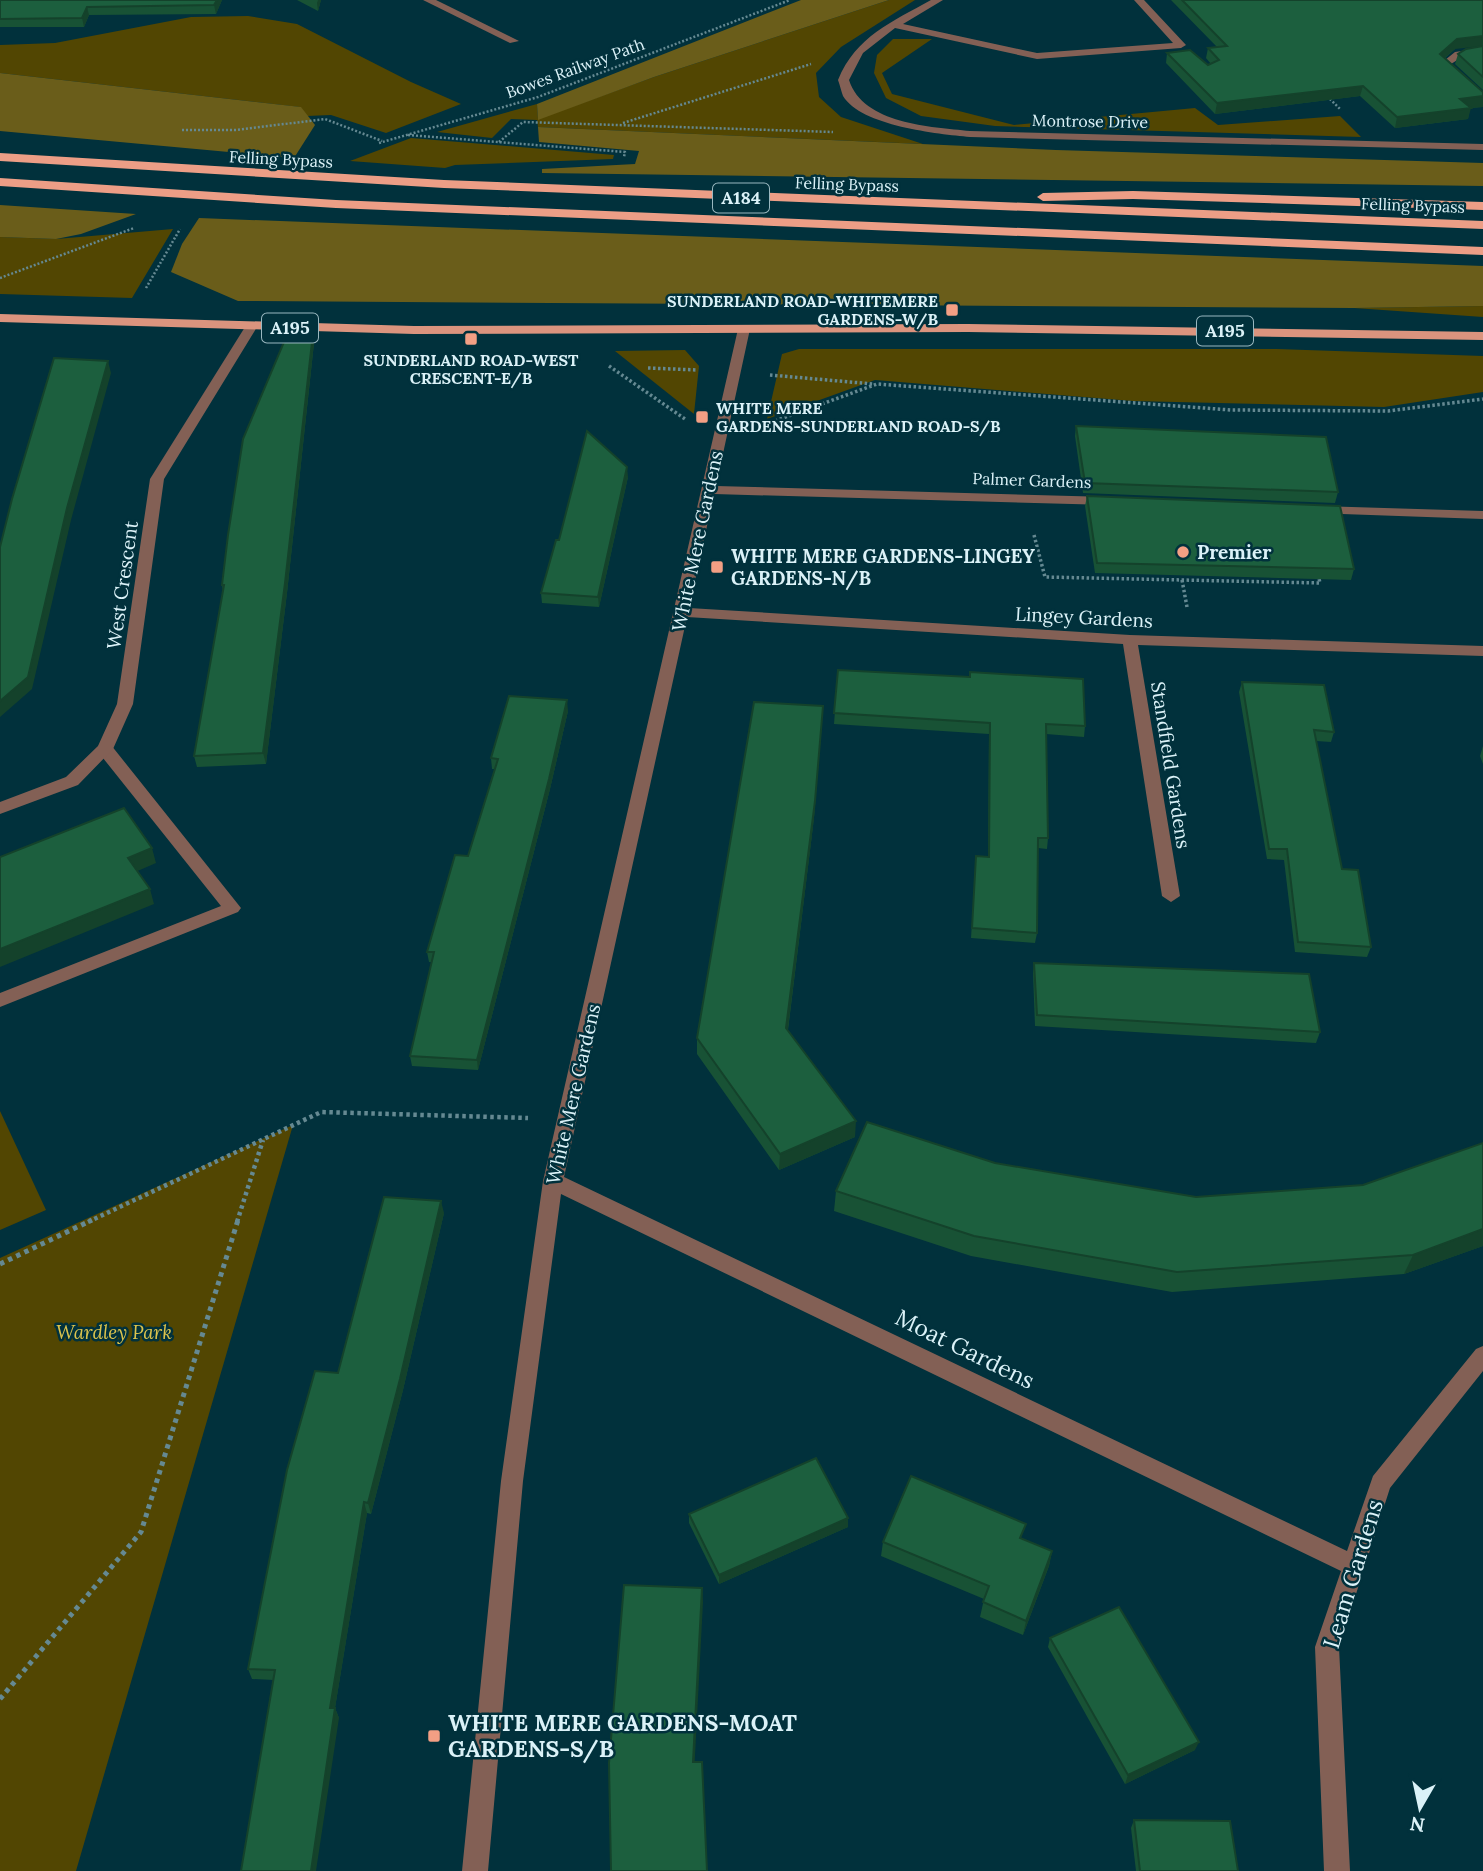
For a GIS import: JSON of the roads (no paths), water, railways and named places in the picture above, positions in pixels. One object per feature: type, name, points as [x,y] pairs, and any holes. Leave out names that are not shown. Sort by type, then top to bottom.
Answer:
[{"type":"highway","name":"Felling Bypass","points":[[0,157],[244,174],[839,202],[1483,225]]},
{"type":"highway","name":"A184","points":[[0,182],[336,204],[1483,251]]},
{"type":"highway","points":[[839,202],[1133,195],[1483,206]]},
{"type":"main road","name":"A195","points":[[0,318],[251,327],[557,330],[996,328],[1483,336]]},
{"type":"street","points":[[428,0],[514,41]]},
{"type":"street","name":"Montrose Drive","points":[[938,0],[862,48],[845,72],[848,92],[855,101],[883,119],[923,130],[970,134],[1483,147]]},
{"type":"street","points":[[897,25],[1037,56],[1184,48],[1139,0]]},
{"type":"street","points":[[1483,51],[1459,54],[1445,64],[1483,100]]},
{"type":"street","name":"West Crescent","points":[[0,808],[72,781],[105,749],[125,704],[157,479],[251,327]]},
{"type":"street","name":"White Mere Gardens","points":[[475,1871],[512,1481],[553,1181],[683,612],[706,490],[744,329]]},
{"type":"street","name":"Palmer Gardens","points":[[706,490],[1130,502]]},
{"type":"street","points":[[1304,509],[1483,515]]},
{"type":"street","name":"Lingey Gardens","points":[[683,612],[1130,640],[1483,651]]},
{"type":"street","name":"Standfield Gardens","points":[[1130,640],[1171,896]]},
{"type":"street","points":[[0,1000],[232,908],[105,749]]},
{"type":"street","name":"Moat Gardens","points":[[553,1181],[1354,1566]]},
{"type":"street","name":"Leam Gardens","points":[[1336,1871],[1327,1647],[1381,1483],[1483,1355]]},
{"type":"place","name":"SUNDERLAND ROAD-WHITEMERE GARDENS-W/B","points":[[952,310]]},
{"type":"place","name":"SUNDERLAND ROAD-WEST CRESCENT-E/B","points":[[471,339]]},
{"type":"place","name":"WHITE MERE GARDENS-SUNDERLAND ROAD-S/B","points":[[702,417]]},
{"type":"place","name":"Premier","points":[[1183,552]]},
{"type":"place","name":"WHITE MERE GARDENS-LINGEY GARDENS-N/B","points":[[717,567]]},
{"type":"place","name":"WHITE MERE GARDENS-MOAT GARDENS-S/B","points":[[434,1736]]},
{"type":"park label","name":"Wardley Park","points":[[114,1332]]}]
